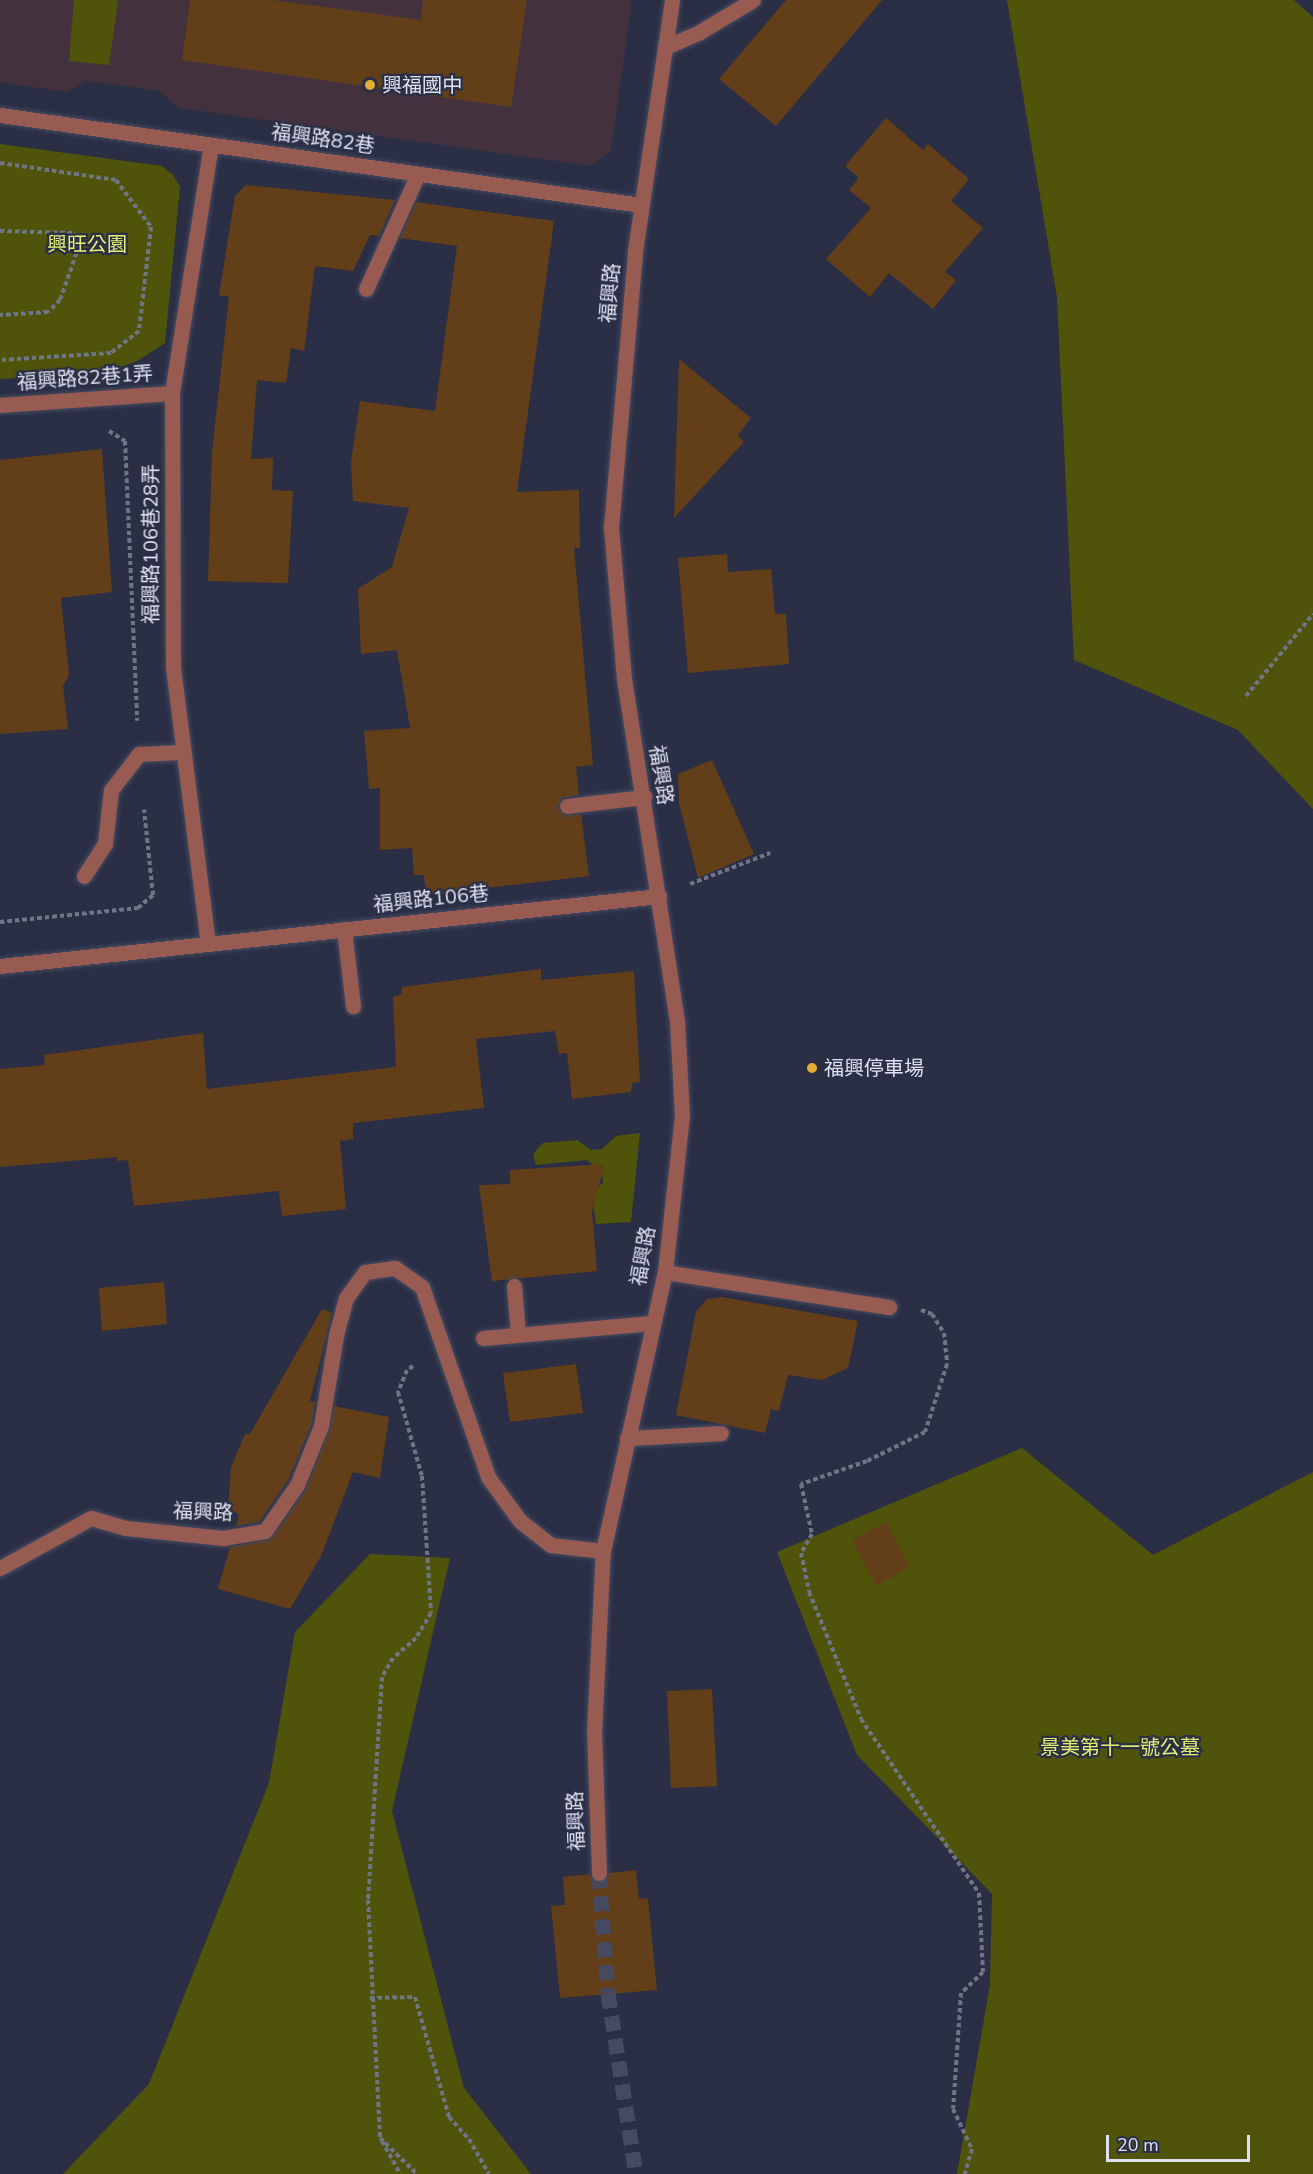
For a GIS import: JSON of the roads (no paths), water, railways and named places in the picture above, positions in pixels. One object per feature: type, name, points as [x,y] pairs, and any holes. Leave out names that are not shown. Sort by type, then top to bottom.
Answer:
[{"type":"street","name":"福興路","points":[[599,1873],[594,1732],[603,1551],[651,1323],[665,1272],[682,1116],[677,1021],[624,679],[611,527],[641,205],[672,0]]},
{"type":"street","points":[[665,47],[698,33],[753,0]]},
{"type":"street","name":"福興路82巷","points":[[0,115],[641,205]]},
{"type":"street","name":"福興路106巷28弄","points":[[208,944],[181,752],[173,666],[172,393],[211,145]]},
{"type":"street","points":[[366,289],[418,174]]},
{"type":"street","name":"福興路82巷1弄","points":[[0,405],[172,393]]},
{"type":"street","points":[[84,876],[105,844],[111,790],[139,754],[181,752]]},
{"type":"street","points":[[567,806],[644,797]]},
{"type":"street","name":"福興路106巷","points":[[0,966],[659,896]]},
{"type":"street","points":[[344,929],[352,1006]]},
{"type":"street","name":"福興路","points":[[0,1568],[91,1518],[126,1528],[223,1538],[265,1531],[297,1485],[321,1426],[336,1335],[346,1298],[365,1272],[395,1268],[422,1287],[488,1477],[520,1521],[551,1545],[603,1551]]},
{"type":"street","points":[[665,1272],[889,1306]]},
{"type":"street","points":[[514,1286],[518,1335]]},
{"type":"street","points":[[483,1338],[651,1323]]},
{"type":"street","points":[[627,1438],[721,1433]]},
{"type":"tunnel","points":[[599,1873],[608,1993],[636,2174]]},
{"type":"place","name":"興福國中","points":[[370,85]]},
{"type":"place","name":"福興停車場","points":[[812,1068]]},
{"type":"park label","name":"興旺公園","points":[[87,244]]},
{"type":"park label","name":"景美第十一號公墓","points":[[1120,1747]]}]
